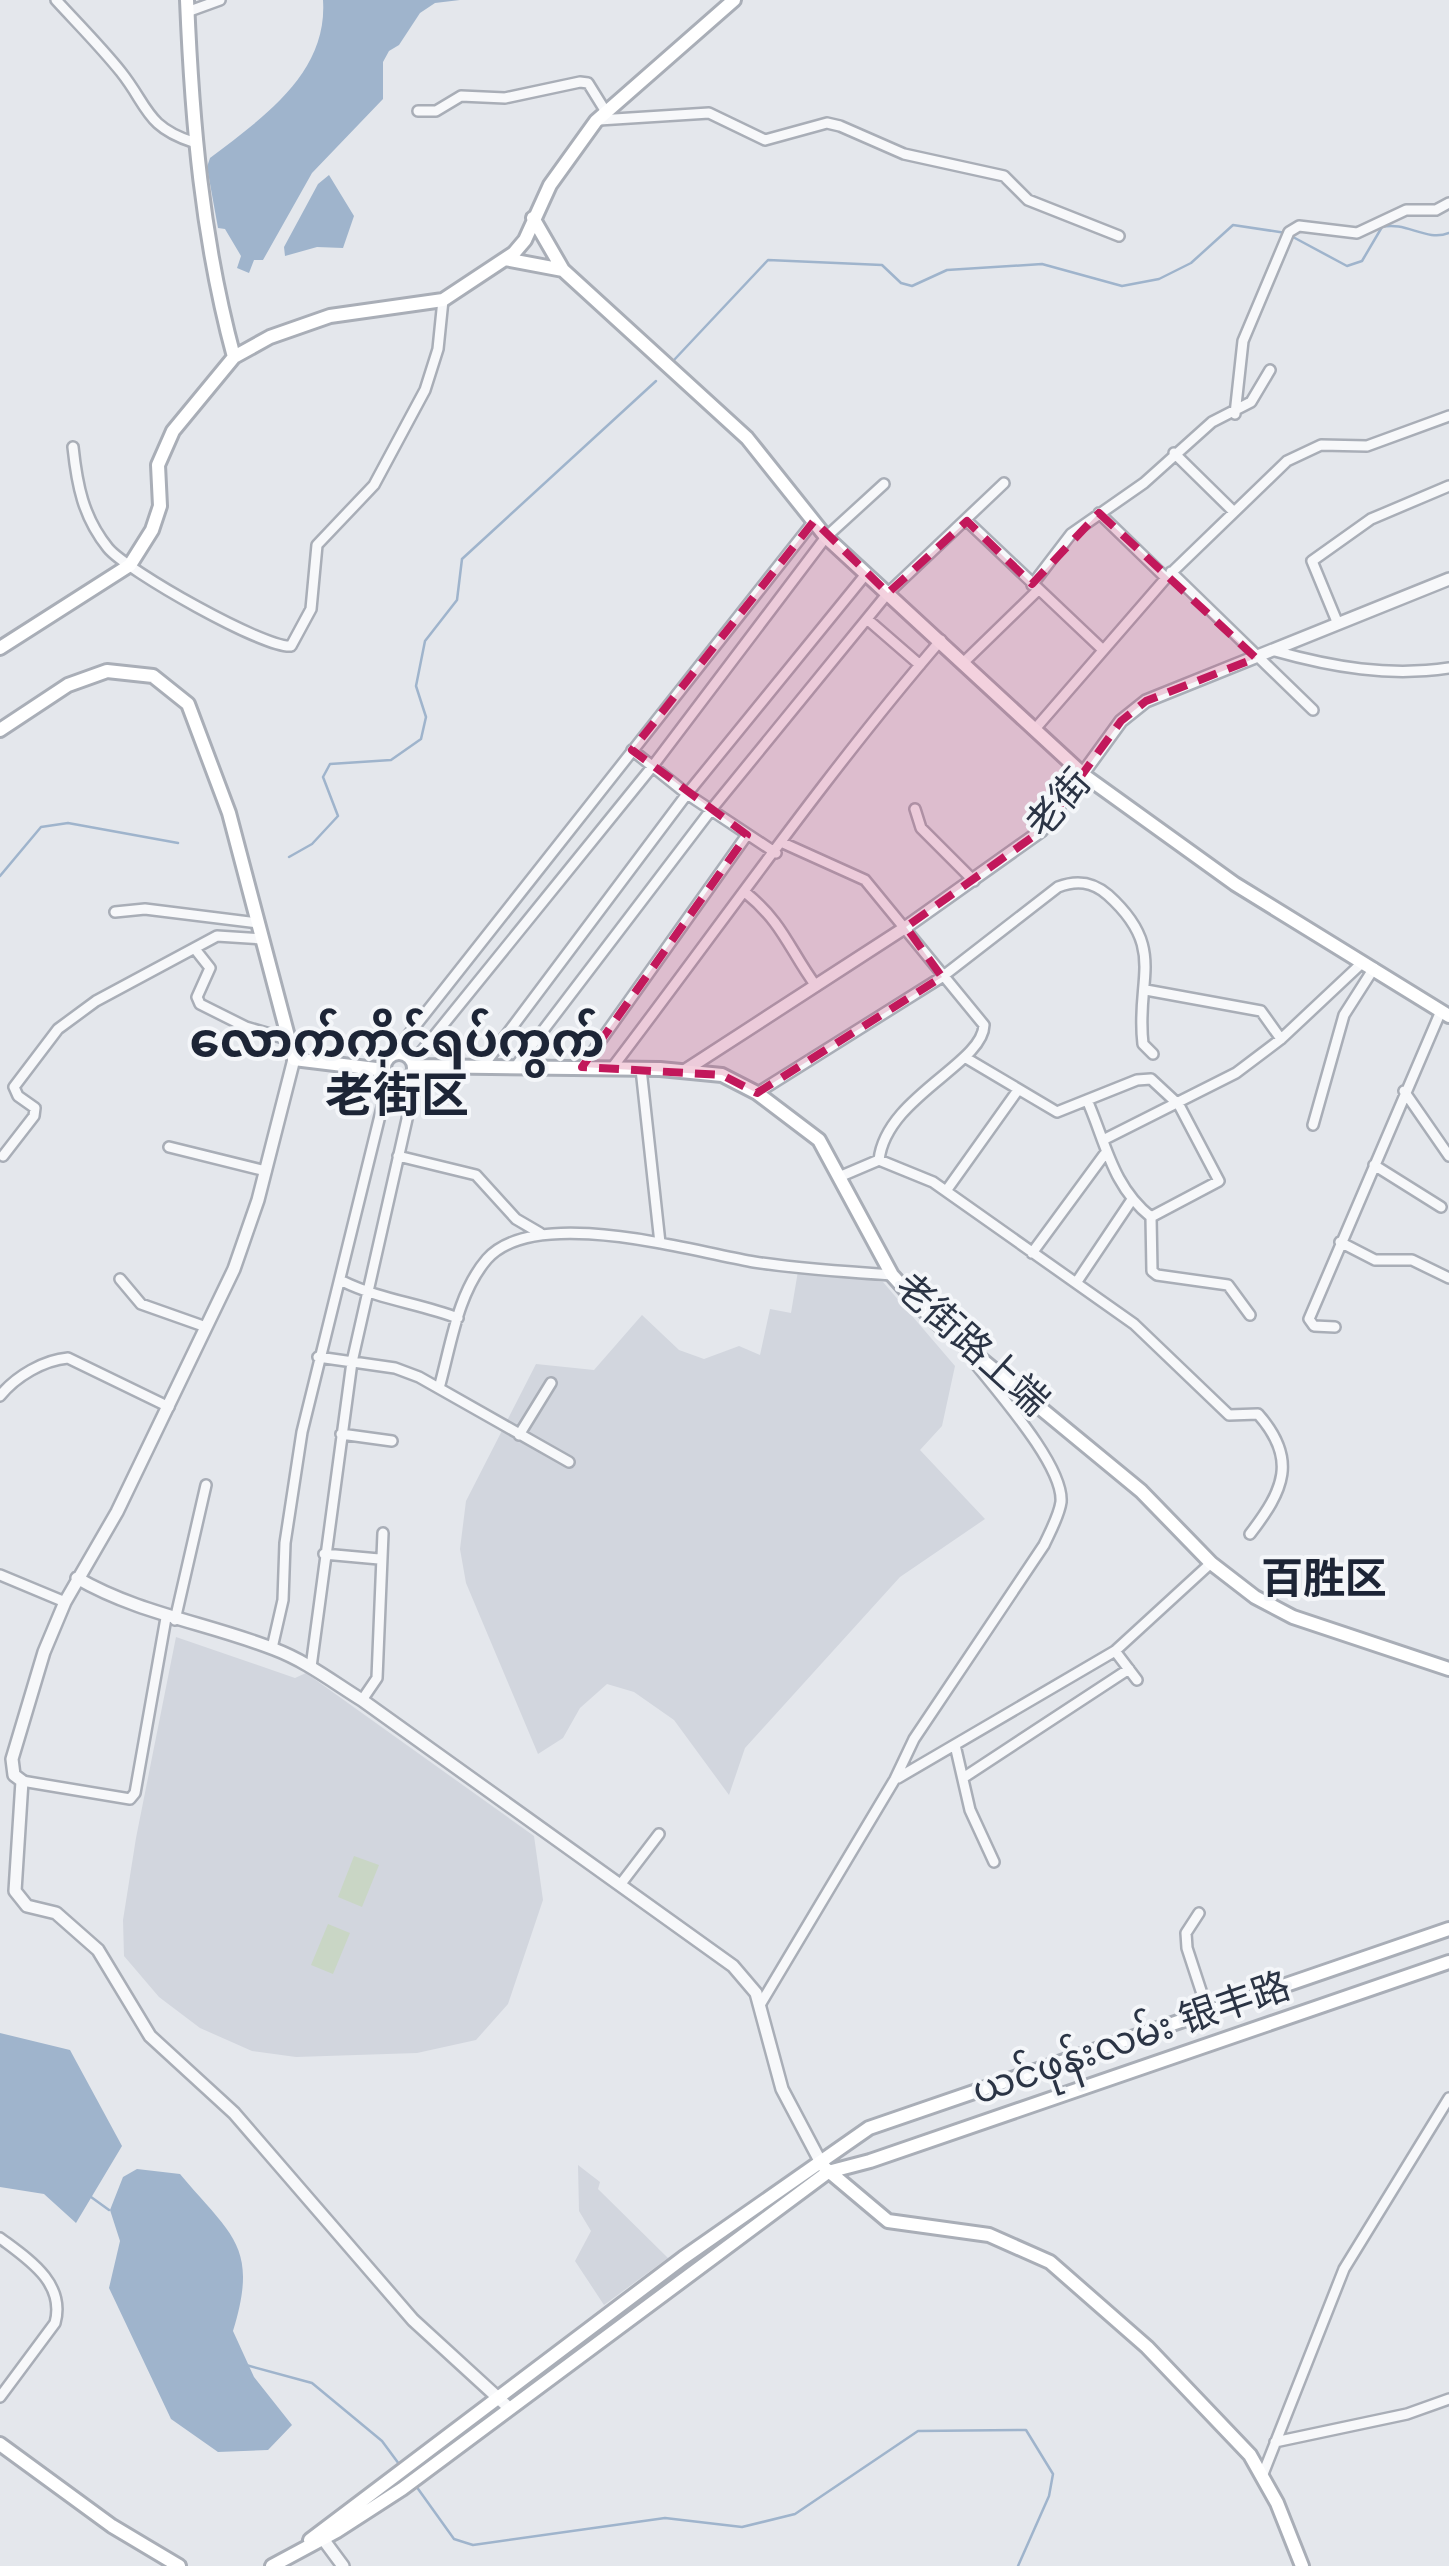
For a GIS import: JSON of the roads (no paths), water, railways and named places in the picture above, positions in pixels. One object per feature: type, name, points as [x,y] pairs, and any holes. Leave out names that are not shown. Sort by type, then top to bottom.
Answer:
[{"type":"main road","points":[[0,648],[130,565],[156,518],[158,465],[173,432],[234,357],[270,337],[330,316],[444,300],[505,259],[525,240],[532,218],[560,170],[601,116],[734,0]]},
{"type":"main road","points":[[187,6],[193,142],[214,286],[234,357]]},
{"type":"main road","points":[[532,218],[563,270],[748,438],[826,537],[1084,776],[1235,884],[1445,1014]]},
{"type":"main road","points":[[505,259],[563,270]]},
{"type":"main road","points":[[0,730],[68,685],[107,671],[153,676],[188,704],[230,813],[294,1060],[386,1075],[402,1082],[412,1069],[405,1054],[394,1054],[386,1060],[386,1075]]},
{"type":"main road","name":"老街路上端","points":[[412,1069],[516,1066],[684,1071],[722,1074],[756,1092],[819,1140],[892,1275],[956,1339],[1141,1491],[1210,1563],[1255,1598],[1293,1617],[1449,1668]]},
{"type":"main road","name":"ယင်ဖုန်းလမ်း 银丰路","points":[[503,2401],[819,2159],[869,2128],[1449,1929]]},
{"type":"main road","name":"ယင်ဖုန်းလမ်း 银丰路","points":[[503,2401],[828,2172],[1449,1962]]},
{"type":"main road","points":[[819,2159],[828,2172],[888,2221],[989,2236],[1050,2262],[1147,2347],[1263,2474],[1302,2566]]},
{"type":"main road","points":[[288,2558],[428,2450],[503,2401]]},
{"type":"main road","points":[[272,2566],[402,2489],[436,2464],[503,2401]]},
{"type":"main road","points":[[0,2444],[112,2526],[178,2566]]},
{"type":"street","points":[[56,0],[124,75],[149,118],[161,129],[193,142]]},
{"type":"street","points":[[187,6],[220,0]]},
{"type":"street","points":[[418,112],[436,111],[461,96],[505,98],[580,82],[588,83],[601,116],[709,113],[766,140],[827,122],[904,154],[1004,176],[1028,200],[1119,236]]},
{"type":"street","points":[[1235,414],[1243,341],[1288,233],[1299,226],[1356,233],[1406,210],[1447,208],[1449,204]]},
{"type":"street","points":[[73,447],[78,491],[89,518],[109,549],[130,565],[277,646],[296,643],[316,590],[317,545],[374,485],[425,390],[438,349],[444,300]]},
{"type":"street","points":[[963,663],[1035,588],[1071,534],[1144,483],[1212,422],[1235,414],[1251,402],[1270,370]]},
{"type":"street","points":[[1035,729],[1169,575],[1287,461],[1321,445],[1367,446],[1449,416]]},
{"type":"street","points":[[1174,453],[1232,510]]},
{"type":"street","points":[[516,1066],[711,810],[888,593],[1004,483]]},
{"type":"street","points":[[311,1667],[352,1362],[412,1097],[412,1069],[652,768],[826,537],[884,484]]},
{"type":"street","points":[[1338,624],[1312,561],[1371,518],[1449,486]]},
{"type":"street","points":[[1099,513],[1313,710]]},
{"type":"street","points":[[967,521],[1102,649]]},
{"type":"street","points":[[394,1054],[814,522]]},
{"type":"street","points":[[483,1066],[687,794],[866,574]]},
{"type":"street","name":"老街","points":[[684,1071],[906,927],[1041,832],[1121,721],[1146,701],[1449,579]]},
{"type":"street","points":[[867,620],[920,665]]},
{"type":"street","points":[[612,1068],[780,848],[850,746],[941,640]]},
{"type":"street","points":[[1275,651],[1324,665],[1397,672],[1449,668]]},
{"type":"street","points":[[632,750],[687,794],[747,834],[864,880],[984,1024],[980,1039],[966,1058],[927,1085],[910,1103],[880,1148],[879,1160]]},
{"type":"street","points":[[915,809],[921,828],[974,881]]},
{"type":"street","points":[[582,1067],[747,834]]},
{"type":"street","points":[[756,1092],[942,977],[1058,887],[1086,882],[1102,890],[1139,927],[1146,990],[1142,1044],[1153,1054]]},
{"type":"street","points":[[746,893],[786,931],[792,953],[816,986]]},
{"type":"street","points":[[116,912],[220,915],[258,923]]},
{"type":"street","points":[[3,1156],[35,1108],[18,1096],[14,1087],[58,1029],[96,1002],[217,936],[262,939]]},
{"type":"street","points":[[195,949],[210,968],[197,996],[200,1004],[246,1027],[288,1039]]},
{"type":"street","points":[[1104,1139],[1236,1073],[1368,965]]},
{"type":"street","points":[[1314,1125],[1344,1016],[1368,965]]},
{"type":"street","points":[[1146,990],[1260,1011],[1280,1039]]},
{"type":"street","points":[[1335,1327],[1314,1326],[1308,1319],[1404,1092],[1445,1014]]},
{"type":"street","points":[[966,1058],[1058,1112],[1146,1078],[1179,1104],[1219,1181],[1151,1216]]},
{"type":"street","points":[[294,1060],[266,1171],[234,1269],[170,1407],[76,1578],[44,1652],[12,1758],[18,1778],[15,1891],[27,1906],[56,1913],[98,1950],[150,2036],[234,2112],[413,2320],[503,2401]]},
{"type":"street","points":[[641,1069],[660,1243]]},
{"type":"street","points":[[272,1648],[283,1600],[285,1544],[302,1432],[318,1357],[342,1281],[386,1075]]},
{"type":"street","points":[[946,1191],[1018,1090]]},
{"type":"street","points":[[1404,1092],[1449,1156]]},
{"type":"street","points":[[1087,1100],[1104,1139],[1104,1155],[1132,1201],[1151,1216]]},
{"type":"street","points":[[169,1147],[266,1171]]},
{"type":"street","points":[[1032,1253],[1104,1155]]},
{"type":"street","points":[[398,1156],[476,1175],[516,1219],[540,1233],[660,1243],[783,1266],[892,1275]]},
{"type":"street","points":[[839,1177],[879,1160],[946,1191],[1134,1324],[1229,1415],[1258,1414],[1285,1458],[1285,1470],[1267,1513],[1250,1534]]},
{"type":"street","points":[[1374,1164],[1440,1207]]},
{"type":"street","points":[[1076,1283],[1132,1201]]},
{"type":"street","points":[[1151,1216],[1152,1271],[1157,1275],[1228,1285],[1250,1316]]},
{"type":"street","points":[[438,1388],[458,1318],[488,1258],[540,1233]]},
{"type":"street","points":[[1340,1242],[1375,1260],[1412,1260],[1449,1278]]},
{"type":"street","points":[[120,1279],[141,1304],[206,1327]]},
{"type":"street","points":[[342,1281],[392,1302],[420,1303],[458,1318]]},
{"type":"street","points":[[760,2005],[896,1779],[914,1739],[1044,1546],[1061,1500],[1054,1468],[1043,1449],[956,1339]]},
{"type":"street","points":[[318,1357],[395,1368],[569,1462]]},
{"type":"street","points":[[0,1396],[11,1383],[52,1360],[68,1358],[170,1407]]},
{"type":"street","points":[[519,1435],[551,1383]]},
{"type":"street","points":[[342,1434],[392,1441]]},
{"type":"street","points":[[0,1770],[18,1778],[130,1799],[135,1793],[171,1619],[206,1485]]},
{"type":"street","points":[[362,1700],[376,1678],[378,1666],[379,1559],[383,1534]]},
{"type":"street","points":[[324,1554],[379,1559]]},
{"type":"street","points":[[896,1779],[1115,1652],[1210,1563]]},
{"type":"street","points":[[0,1575],[65,1602]]},
{"type":"street","points":[[76,1578],[109,1596],[171,1619],[272,1648],[311,1667],[733,1966],[760,2005],[765,2040],[782,2089],[819,2159]]},
{"type":"street","points":[[1115,1652],[1138,1680]]},
{"type":"street","points":[[962,1778],[1130,1669]]},
{"type":"street","points":[[955,1744],[970,1810],[994,1862]]},
{"type":"street","points":[[620,1885],[659,1834]]},
{"type":"street","points":[[1199,1913],[1186,1933],[1187,1948],[1208,2012]]},
{"type":"street","points":[[1263,2474],[1344,2269],[1449,2098]]},
{"type":"street","points":[[0,2238],[38,2267],[53,2289],[59,2308],[55,2323],[0,2397]]},
{"type":"street","points":[[1275,2442],[1408,2414],[1449,2399]]},
{"type":"street","points":[[323,2539],[344,2566]]},
{"type":"water","points":[[323,0],[460,0],[435,3],[420,13],[399,45],[389,51],[383,62],[383,99],[312,173],[263,260],[254,260],[249,273],[237,268],[241,256],[225,229],[218,228],[207,167],[210,158],[270,110],[303,72],[322,26]]},
{"type":"water","points":[[329,175],[354,216],[343,248],[317,247],[285,256],[284,247],[318,184]]},
{"type":"water","points":[[0,2033],[70,2050],[122,2146],[76,2223],[44,2194],[0,2187]]},
{"type":"water","points":[[137,2169],[180,2174],[236,2244],[243,2279],[233,2331],[254,2377],[292,2425],[268,2450],[218,2452],[171,2419],[109,2288],[120,2241],[110,2210],[123,2177]]},
{"type":"waterway","points":[[674,360],[768,260],[882,265],[901,283],[912,286],[947,270],[1042,264],[1122,286],[1159,279],[1191,263],[1233,225],[1286,233]]},
{"type":"waterway","points":[[1293,237],[1347,266],[1362,261],[1382,227],[1432,235],[1449,233]]},
{"type":"waterway","points":[[289,857],[312,844],[338,816],[323,777],[330,764],[391,760],[421,739],[426,717],[416,686],[425,641],[457,600],[462,559],[656,381]]},
{"type":"waterway","points":[[0,876],[41,827],[68,823],[178,843]]},
{"type":"waterway","points":[[91,2197],[109,2210]]},
{"type":"waterway","points":[[246,2365],[312,2383],[382,2441],[399,2464]]},
{"type":"waterway","points":[[416,2486],[454,2539],[473,2545],[665,2518],[742,2527],[795,2514],[918,2431],[1026,2430],[1053,2474],[1049,2496],[1018,2566]]},
{"type":"district","name":"လောက်ကိုင်ရပ်ကွက် 老街区","points":[[397,1068]]},
{"type":"district","name":"百胜区","points":[[1324,1578]]}]
